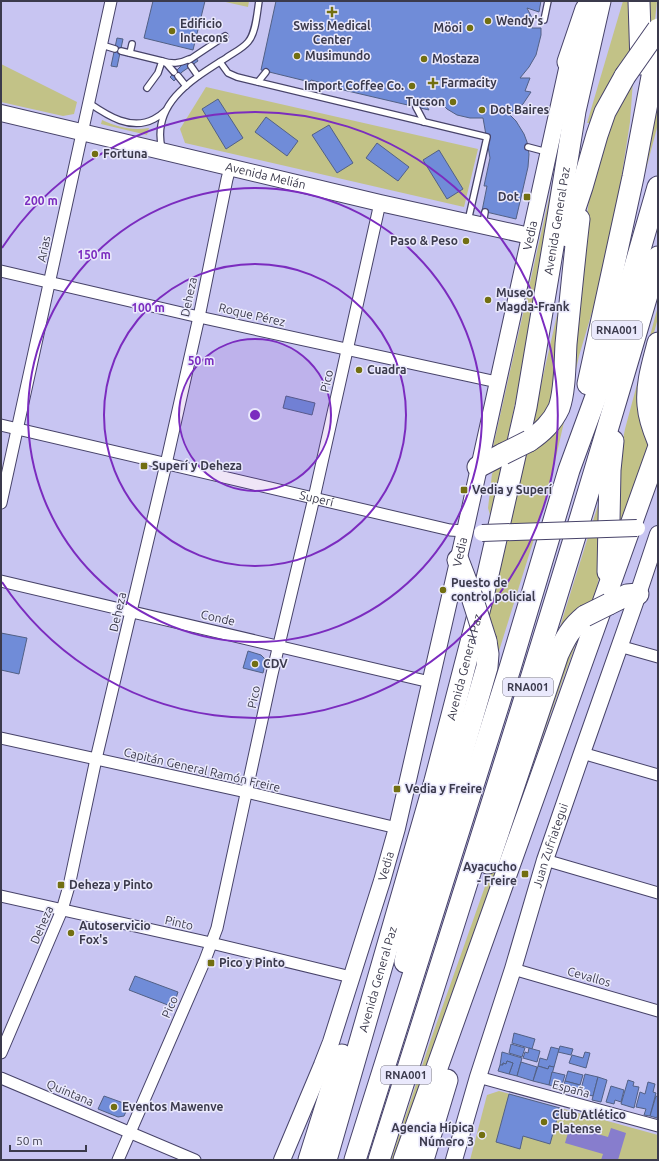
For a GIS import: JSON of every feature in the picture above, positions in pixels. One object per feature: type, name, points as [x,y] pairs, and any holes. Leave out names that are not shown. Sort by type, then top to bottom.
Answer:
[{"type":"highway","points":[[568,62],[589,1]]},
{"type":"highway","name":"Avenida General Paz","points":[[326,1160],[435,781],[478,614],[526,407],[575,111],[600,1]]},
{"type":"highway","points":[[558,217],[601,46],[616,1]]},
{"type":"highway","points":[[633,177],[641,58],[639,1]]},
{"type":"highway","points":[[526,407],[535,378],[574,211],[590,155],[605,112],[625,76],[658,29]]},
{"type":"highway","points":[[569,470],[633,177],[658,45]]},
{"type":"highway","points":[[478,467],[529,441],[543,431],[553,420],[560,406],[563,391],[566,344],[582,186]]},
{"type":"highway","name":"RNA001","points":[[355,1160],[510,668],[569,470],[602,380],[658,187]]},
{"type":"highway","name":"RNA001","points":[[379,1160],[532,674],[658,257]]},
{"type":"highway","points":[[655,433],[648,405],[648,386],[658,343]]},
{"type":"highway","points":[[606,603],[610,470],[621,383]]},
{"type":"highway","points":[[404,1160],[606,603],[658,449]]},
{"type":"highway","points":[[387,1058],[413,922],[487,667],[488,654],[486,641],[458,560]]},
{"type":"highway","points":[[433,990],[473,904],[558,654],[565,638],[570,630],[585,616],[606,603],[628,595],[638,594]]},
{"type":"highway","points":[[309,1160],[353,1020],[396,919]]},
{"type":"highway","points":[[423,1160],[460,1035],[480,950]]},
{"type":"street","name":"Arias","points":[[1,503],[112,1]]},
{"type":"street","name":"Vedia","points":[[282,1160],[331,1042],[382,881],[397,828],[465,531],[582,1]]},
{"type":"street","name":"Avenida Melián","points":[[1,113],[380,203],[479,219],[530,236]]},
{"type":"street","name":"Deheza","points":[[1,1053],[62,910],[69,886],[96,759],[166,464],[199,317],[230,168]]},
{"type":"street","name":"Pico","points":[[118,1160],[205,960],[217,928],[246,792],[380,203]]},
{"type":"street","name":"Roque Pérez","points":[[1,270],[199,317],[498,382]]},
{"type":"street","name":"Superí","points":[[1,425],[450,530],[482,533],[637,528],[658,529]]},
{"type":"street","name":"Juan Zufriategui","points":[[454,1160],[545,860],[658,534]]},
{"type":"street","name":"Conde","points":[[1,581],[430,682]]},
{"type":"street","points":[[619,646],[658,657]]},
{"type":"street","name":"Capitán General Ramón Freire","points":[[1,738],[246,792],[397,828]]},
{"type":"street","points":[[582,753],[658,775]]},
{"type":"street","points":[[545,860],[658,893]]},
{"type":"street","name":"Pinto","points":[[1,896],[211,943],[351,977]]},
{"type":"street","name":"Cevallos","points":[[513,969],[658,1011]]},
{"type":"street","name":"España","points":[[478,1077],[658,1126]]},
{"type":"street","name":"Quintana","points":[[1,1078],[195,1160]]},
{"type":"lane","points":[[163,151],[160,134],[161,123],[165,111],[175,96],[198,76],[248,42],[254,31],[259,1]]},
{"type":"lane","points":[[544,20],[548,1]]},
{"type":"lane","points":[[102,45],[162,61],[180,63],[189,61],[225,36]]},
{"type":"lane","points":[[130,53],[132,44]]},
{"type":"lane","points":[[162,61],[167,64],[186,86]]},
{"type":"lane","points":[[147,88],[158,73],[162,61]]},
{"type":"lane","points":[[189,61],[198,76]]},
{"type":"lane","points":[[220,62],[228,73],[237,77],[487,137],[479,219]]},
{"type":"lane","points":[[258,82],[266,72]]},
{"type":"lane","points":[[90,103],[116,119],[130,122],[154,119],[165,111]]},
{"type":"lane","points":[[416,106],[424,122]]},
{"type":"lane","points":[[528,147],[549,152]]},
{"type":"green space","points":[[221,1],[249,1],[248,7]]},
{"type":"green space","points":[[623,1],[631,1],[633,47],[605,90],[589,123],[587,123]]},
{"type":"green space","points":[[647,1],[657,1],[655,20],[648,24]]},
{"type":"green space","points":[[1,64],[77,102],[74,114],[63,116],[1,102]]},
{"type":"green space","points":[[633,80],[630,122],[620,187],[600,285],[579,356],[551,479],[489,683],[486,621],[528,448],[545,438],[581,260],[589,200],[609,125]]},
{"type":"green space","points":[[206,87],[478,149],[464,207],[185,143],[180,129]]},
{"type":"green space","points":[[658,91],[658,124],[618,290]]},
{"type":"green space","points":[[567,118],[531,323],[506,446],[493,449],[493,447]]},
{"type":"green space","points":[[102,120],[125,128],[149,128],[147,135],[101,124]]},
{"type":"green space","points":[[568,267],[553,406],[530,433]]},
{"type":"green space","points":[[658,306],[658,318],[645,366],[652,438],[619,539],[616,474],[625,429]]},
{"type":"green space","points":[[502,462],[492,518],[488,508],[492,474]]},
{"type":"green space","points":[[603,489],[600,573],[595,595],[591,606],[553,649]]},
{"type":"green space","points":[[582,627],[529,775],[505,851],[396,1160],[391,1160],[430,1042],[557,679]]},
{"type":"green space","name":"Club Atlético Platense","points":[[499,1091],[658,1135],[658,1160],[470,1160],[487,1095]]},
{"type":"shaded area","points":[[570,1126],[608,1137],[611,1128],[626,1133],[618,1160],[601,1160],[603,1154],[565,1143]]},
{"type":"building","name":"Edificio Intecons","points":[[153,1],[205,1],[193,50],[144,38]]},
{"type":"building","name":"Dot Baires","points":[[276,1],[541,1],[539,12],[527,8],[532,18],[532,28],[541,28],[541,35],[536,55],[520,78],[530,78],[525,91],[531,92],[523,104],[509,114],[516,121],[524,134],[529,154],[528,167],[516,219],[482,211],[487,186],[484,186],[490,158],[483,118],[470,118],[457,115],[447,109],[438,100],[426,105],[429,110],[322,85],[322,83],[311,80],[310,82],[261,70]]},
{"type":"building","points":[[117,38],[123,39],[117,67],[111,66]]},
{"type":"building","points":[[195,56],[198,61],[182,72],[174,81],[170,77],[185,62]]},
{"type":"building","points":[[218,99],[243,138],[226,149],[202,109]]},
{"type":"building","points":[[266,117],[298,141],[287,156],[255,132]]},
{"type":"building","points":[[329,125],[353,163],[337,173],[312,135]]},
{"type":"building","points":[[377,143],[409,167],[398,181],[366,158]]},
{"type":"building","points":[[439,150],[463,189],[447,199],[423,160]]},
{"type":"building","points":[[286,396],[315,403],[312,415],[283,408]]},
{"type":"building","points":[[1,633],[27,638],[19,674],[1,670]]},
{"type":"building","name":"CDV","points":[[248,651],[261,655],[266,660],[263,673],[243,668]]},
{"type":"building","points":[[135,976],[178,992],[173,1007],[129,990]]},
{"type":"building","points":[[514,1033],[535,1039],[532,1049],[512,1043]]},
{"type":"building","points":[[511,1044],[525,1048],[522,1057],[509,1053]]},
{"type":"building","points":[[560,1046],[573,1049],[571,1055],[558,1052]]},
{"type":"building","points":[[551,1047],[559,1049],[554,1067],[549,1066],[548,1069],[538,1066],[540,1058],[547,1060]]},
{"type":"building","points":[[529,1048],[540,1051],[537,1062],[523,1058],[525,1052],[528,1053]]},
{"type":"building","points":[[502,1052],[522,1058],[517,1076],[509,1074],[513,1063],[507,1061],[506,1064],[503,1063],[503,1065],[500,1065]]},
{"type":"building","points":[[585,1052],[590,1053],[586,1068],[569,1063],[572,1055],[583,1058]]},
{"type":"building","points":[[507,1061],[513,1063],[509,1074],[498,1071],[500,1065],[503,1065],[503,1063],[506,1064]]},
{"type":"building","points":[[521,1062],[537,1067],[533,1081],[517,1076]]},
{"type":"building","points":[[538,1066],[548,1069],[549,1066],[554,1067],[549,1085],[533,1081]]},
{"type":"building","points":[[568,1071],[583,1075],[580,1085],[565,1081]]},
{"type":"building","points":[[552,1072],[565,1075],[561,1088],[549,1085]]},
{"type":"building","points":[[585,1074],[598,1077],[593,1096],[580,1093]]},
{"type":"building","points":[[598,1077],[607,1080],[601,1102],[592,1100]]},
{"type":"building","points":[[628,1080],[634,1082],[633,1086],[639,1087],[634,1108],[621,1104]]},
{"type":"building","points":[[565,1081],[580,1085],[578,1093],[563,1089]]},
{"type":"building","points":[[648,1082],[655,1084],[653,1092],[656,1093],[650,1116],[644,1115],[646,1109],[636,1107],[640,1092],[645,1094]]},
{"type":"building","points":[[611,1086],[624,1090],[621,1102],[615,1100],[614,1104],[606,1102]]},
{"type":"building","points":[[509,1094],[560,1108],[550,1144],[523,1136],[520,1149],[496,1142]]},
{"type":"building","name":"Eventos Mawenve","points":[[104,1096],[129,1105],[124,1116],[118,1117],[98,1109]]},
{"type":"building","points":[[656,1096],[658,1097],[657,1118],[650,1116]]},
{"type":"place","name":"Swiss Medical Center","points":[[332,12]]},
{"type":"place","name":"Wendy's","points":[[488,21]]},
{"type":"place","name":"Möoi","points":[[470,28]]},
{"type":"place","name":"Edificio Intecons","points":[[172,31]]},
{"type":"place","name":"Musimundo","points":[[297,56]]},
{"type":"place","name":"Mostaza","points":[[424,59]]},
{"type":"place","name":"Farmacity","points":[[433,83]]},
{"type":"place","name":"Import Coffee Co.","points":[[412,86]]},
{"type":"place","name":"Tucson","points":[[453,102]]},
{"type":"place","name":"Dot Baires","points":[[482,110]]},
{"type":"place","name":"Fortuna","points":[[95,154]]},
{"type":"place","name":"Dot","points":[[527,197]]},
{"type":"place","name":"Paso & Peso","points":[[466,241]]},
{"type":"place","name":"Museo Magda-Frank","points":[[488,300]]},
{"type":"place","name":"Cuadra","points":[[359,370]]},
{"type":"place","name":"Superí y Deheza","points":[[144,466]]},
{"type":"place","name":"Vedia y Superí","points":[[464,490]]},
{"type":"place","name":"Puesto de control policial","points":[[443,590]]},
{"type":"place","name":"CDV","points":[[255,664]]},
{"type":"place","name":"Vedia y Freire","points":[[397,789]]},
{"type":"place","name":"Ayacucho - Freire","points":[[525,874]]},
{"type":"place","name":"Deheza y Pinto","points":[[61,885]]},
{"type":"place","name":"Autoservicio Fox's","points":[[71,933]]},
{"type":"place","name":"Pico y Pinto","points":[[211,963]]},
{"type":"place","name":"Eventos Mawenve","points":[[114,1107]]},
{"type":"place","name":"Club Atlético Platense","points":[[544,1122]]},
{"type":"place","name":"Agencia Hípica Número 3","points":[[482,1135]]}]
